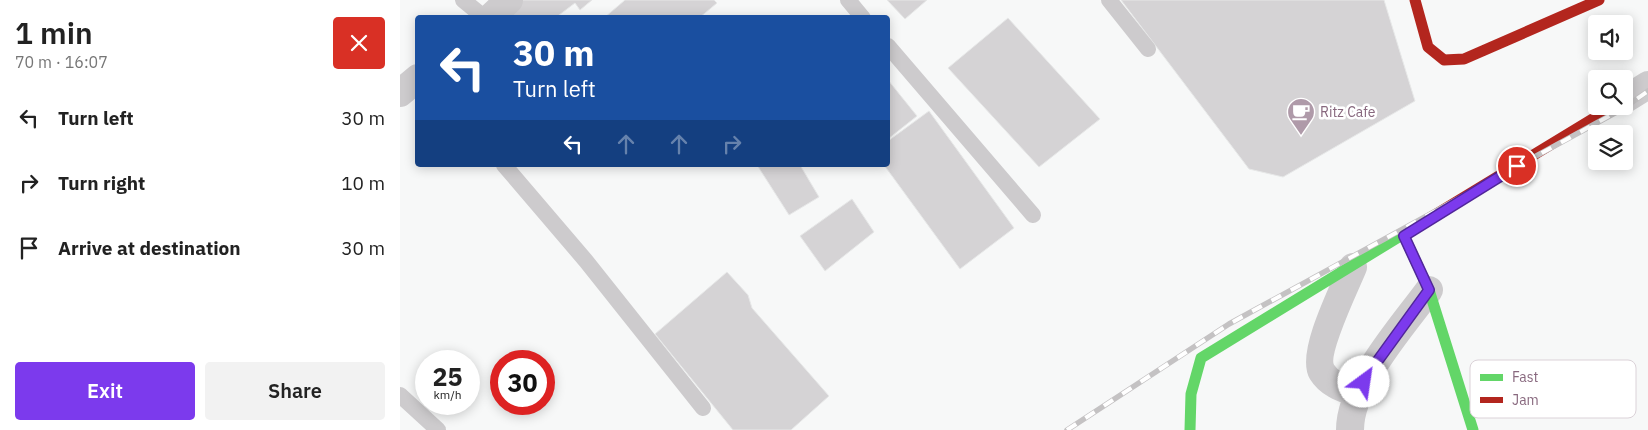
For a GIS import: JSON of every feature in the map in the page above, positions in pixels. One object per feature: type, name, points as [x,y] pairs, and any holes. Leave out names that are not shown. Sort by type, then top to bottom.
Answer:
[{"type":"street","points":[[493,15],[509,0]]},
{"type":"street","points":[[1414,0],[1428,47],[1444,60],[1464,59],[1599,0]]},
{"type":"street","points":[[400,93],[415,80]]},
{"type":"street","points":[[1633,94],[1648,85]]},
{"type":"street","points":[[1190,430],[1189,408],[1192,383],[1201,358],[1404,236],[1599,115]]},
{"type":"street","points":[[1404,236],[1429,290],[1470,418]]},
{"type":"street","points":[[1353,267],[1322,343],[1319,360],[1322,371],[1328,379],[1340,387],[1358,394]]},
{"type":"street","points":[[1350,430],[1350,420],[1358,394],[1371,370],[1429,290]]},
{"type":"street","points":[[1470,418],[1474,430]]},
{"type":"lane","points":[[463,0],[481,15]]},
{"type":"lane","points":[[848,0],[860,15]]},
{"type":"lane","points":[[1109,0],[1148,49]]},
{"type":"lane","points":[[890,48],[1033,215]]},
{"type":"lane","points":[[506,167],[586,261],[703,408]]},
{"type":"lane","points":[[400,395],[438,430]]},
{"type":"building","points":[[517,0],[592,0],[580,10],[575,3],[559,15],[511,15]]},
{"type":"building","points":[[625,0],[714,0],[717,3],[703,15],[608,15]]},
{"type":"building","points":[[887,0],[927,0],[905,19]]},
{"type":"building","points":[[1121,0],[1384,0],[1415,101],[1283,177],[1249,169]]},
{"type":"building","points":[[1008,18],[1100,119],[1039,167],[948,68]]},
{"type":"building","points":[[890,82],[917,116],[890,137]]},
{"type":"building","points":[[929,111],[1014,228],[960,269],[885,167],[890,167],[890,140]]},
{"type":"building","points":[[758,167],[801,167],[819,197],[789,215]]},
{"type":"building","points":[[852,199],[874,232],[825,271],[800,236]]},
{"type":"building","points":[[727,272],[748,295],[752,308],[829,396],[791,430],[733,430],[655,334]]},
{"type":"railway","points":[[1067,430],[1229,324],[1624,108],[1648,91]]},
{"type":"traffic: fast","points":[[1190,430],[1191,394],[1201,358],[1420,224]]},
{"type":"traffic: fast","points":[[1404,236],[1429,290],[1473,430]]},
{"type":"traffic: jam","points":[[1415,0],[1428,47],[1444,60],[1464,59],[1599,0]]},
{"type":"traffic: jam","points":[[1420,224],[1599,115]]},
{"type":"place","name":"Ritz Cafe","points":[[1301,136]]},
{"type":"route","points":[[1364,382],[1429,290],[1404,236],[1517,166]]}]
